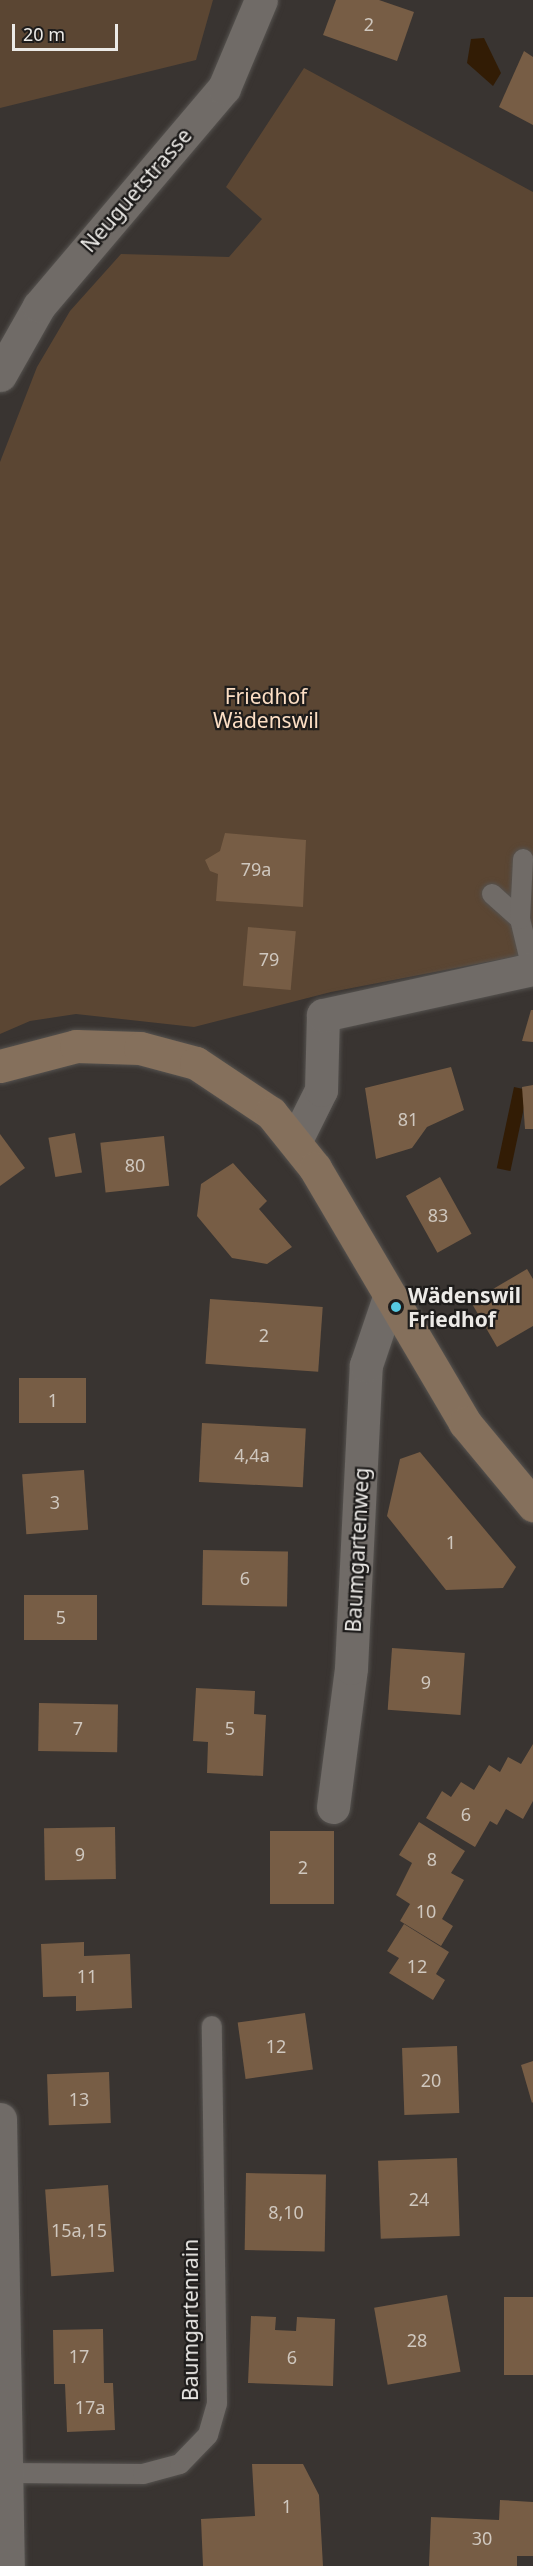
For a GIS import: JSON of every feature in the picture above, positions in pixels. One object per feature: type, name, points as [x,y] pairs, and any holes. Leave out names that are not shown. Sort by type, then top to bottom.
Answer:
[{"type":"street","name":"Neuguetstrasse","points":[[0,375],[39,306],[224,87],[261,0]]},
{"type":"street","points":[[296,1140],[321,1090],[322,1015],[532,969]]},
{"type":"street","points":[[0,1066],[104,1043],[169,1054],[250,1095],[296,1140],[465,1423],[533,1505]]},
{"type":"street","name":"Baumgartenweg","points":[[333,1807],[351,1668],[366,1365],[389,1297]]},
{"type":"street","points":[[0,2119],[8,2566]]},
{"type":"lane","points":[[523,859],[520,919],[532,969]]},
{"type":"lane","points":[[492,894],[520,919]]},
{"type":"lane","name":"Baumgartenrain","points":[[7,2473],[143,2474],[180,2464],[208,2435],[217,2403],[212,2026]]},
{"type":"green space","points":[[0,0],[213,0],[196,60],[0,108]]},
{"type":"green space","name":"Friedhof Wädenswil","points":[[304,68],[533,192],[533,953],[331,992],[194,1027],[76,1014],[30,1021],[0,1034],[0,462],[37,367],[70,311],[121,254],[229,257],[262,219],[226,187]]},
{"type":"shaded area","points":[[484,38],[501,73],[493,86],[467,63],[471,39]]},
{"type":"shaded area","points":[[514,1087],[528,1090],[510,1171],[497,1168]]},
{"type":"building","points":[[336,0],[379,0],[414,12],[397,61],[323,35]]},
{"type":"building","points":[[524,51],[533,57],[533,125],[499,107]]},
{"type":"building","points":[[225,833],[306,840],[303,907],[216,901],[218,874],[210,871],[205,860],[220,851]]},
{"type":"building","points":[[248,927],[296,931],[291,990],[243,986]]},
{"type":"building","points":[[531,1010],[533,1010],[533,1042],[522,1041]]},
{"type":"building","points":[[451,1067],[464,1110],[427,1127],[412,1148],[376,1159],[365,1088]]},
{"type":"building","points":[[533,1085],[533,1129],[525,1129],[522,1087]]},
{"type":"building","points":[[75,1133],[82,1172],[55,1177],[48,1138]]},
{"type":"building","points":[[0,1134],[25,1168],[0,1186]]},
{"type":"building","points":[[164,1136],[169,1186],[106,1192],[100,1143]]},
{"type":"building","points":[[233,1163],[267,1201],[259,1209],[292,1247],[267,1264],[232,1258],[197,1216],[201,1184]]},
{"type":"building","points":[[440,1177],[472,1234],[437,1253],[406,1196]]},
{"type":"building","points":[[527,1269],[533,1279],[533,1326],[497,1347],[471,1302]]},
{"type":"building","points":[[210,1299],[323,1307],[318,1372],[205,1364]]},
{"type":"building","points":[[19,1378],[86,1378],[86,1423],[19,1423]]},
{"type":"building","points":[[202,1423],[306,1428],[303,1487],[199,1482]]},
{"type":"building","points":[[420,1452],[516,1567],[503,1588],[446,1590],[387,1516],[400,1459]]},
{"type":"building","points":[[84,1470],[88,1530],[26,1534],[22,1474]]},
{"type":"building","points":[[203,1550],[288,1551],[287,1606],[202,1605]]},
{"type":"building","points":[[24,1595],[97,1595],[97,1640],[24,1640]]},
{"type":"building","points":[[392,1648],[465,1653],[460,1715],[388,1710]]},
{"type":"building","points":[[196,1688],[255,1691],[254,1714],[266,1715],[263,1776],[207,1773],[208,1742],[193,1741]]},
{"type":"building","points":[[39,1703],[118,1704],[117,1752],[38,1751]]},
{"type":"building","points":[[533,1744],[533,1801],[523,1819],[506,1809],[497,1825],[490,1821],[475,1847],[426,1818],[442,1791],[451,1797],[461,1782],[474,1790],[489,1765],[500,1772],[508,1757],[521,1764]]},
{"type":"building","points":[[419,1822],[465,1851],[451,1873],[464,1880],[442,1919],[453,1926],[441,1946],[400,1921],[410,1904],[396,1895],[412,1863],[399,1855]]},
{"type":"building","points":[[115,1827],[116,1879],[45,1880],[44,1828]]},
{"type":"building","points":[[270,1831],[334,1831],[334,1904],[270,1904]]},
{"type":"building","points":[[404,1924],[449,1952],[436,1974],[445,1980],[433,2000],[389,1973],[399,1958],[387,1951]]},
{"type":"building","points":[[84,1942],[84,1956],[130,1954],[132,2008],[76,2011],[76,1996],[43,1997],[41,1944]]},
{"type":"building","points":[[305,2013],[313,2069],[246,2079],[238,2022]]},
{"type":"building","points":[[457,2046],[459,2113],[404,2115],[402,2048]]},
{"type":"building","points":[[533,2061],[533,2102],[532,2103],[521,2065]]},
{"type":"building","points":[[109,2072],[111,2123],[49,2125],[47,2074]]},
{"type":"building","points":[[457,2158],[460,2236],[381,2239],[378,2161]]},
{"type":"building","points":[[246,2173],[326,2174],[325,2251],[245,2250]]},
{"type":"building","points":[[108,2185],[114,2272],[51,2276],[45,2189]]},
{"type":"building","points":[[447,2295],[461,2372],[388,2385],[374,2308]]},
{"type":"building","points":[[504,2297],[533,2297],[533,2375],[504,2375]]},
{"type":"building","points":[[251,2316],[276,2317],[275,2330],[296,2331],[297,2317],[335,2319],[333,2386],[248,2383]]},
{"type":"building","points":[[103,2329],[104,2383],[113,2383],[115,2430],[67,2432],[65,2384],[54,2384],[53,2330]]},
{"type":"building","points":[[252,2464],[303,2464],[319,2495],[323,2566],[203,2566],[201,2519],[255,2516]]},
{"type":"building","points":[[500,2500],[533,2502],[533,2556],[517,2556],[517,2566],[429,2566],[431,2517],[499,2520]]},
{"type":"place","name":"Wädenswil Friedhof","points":[[396,1307]]}]
